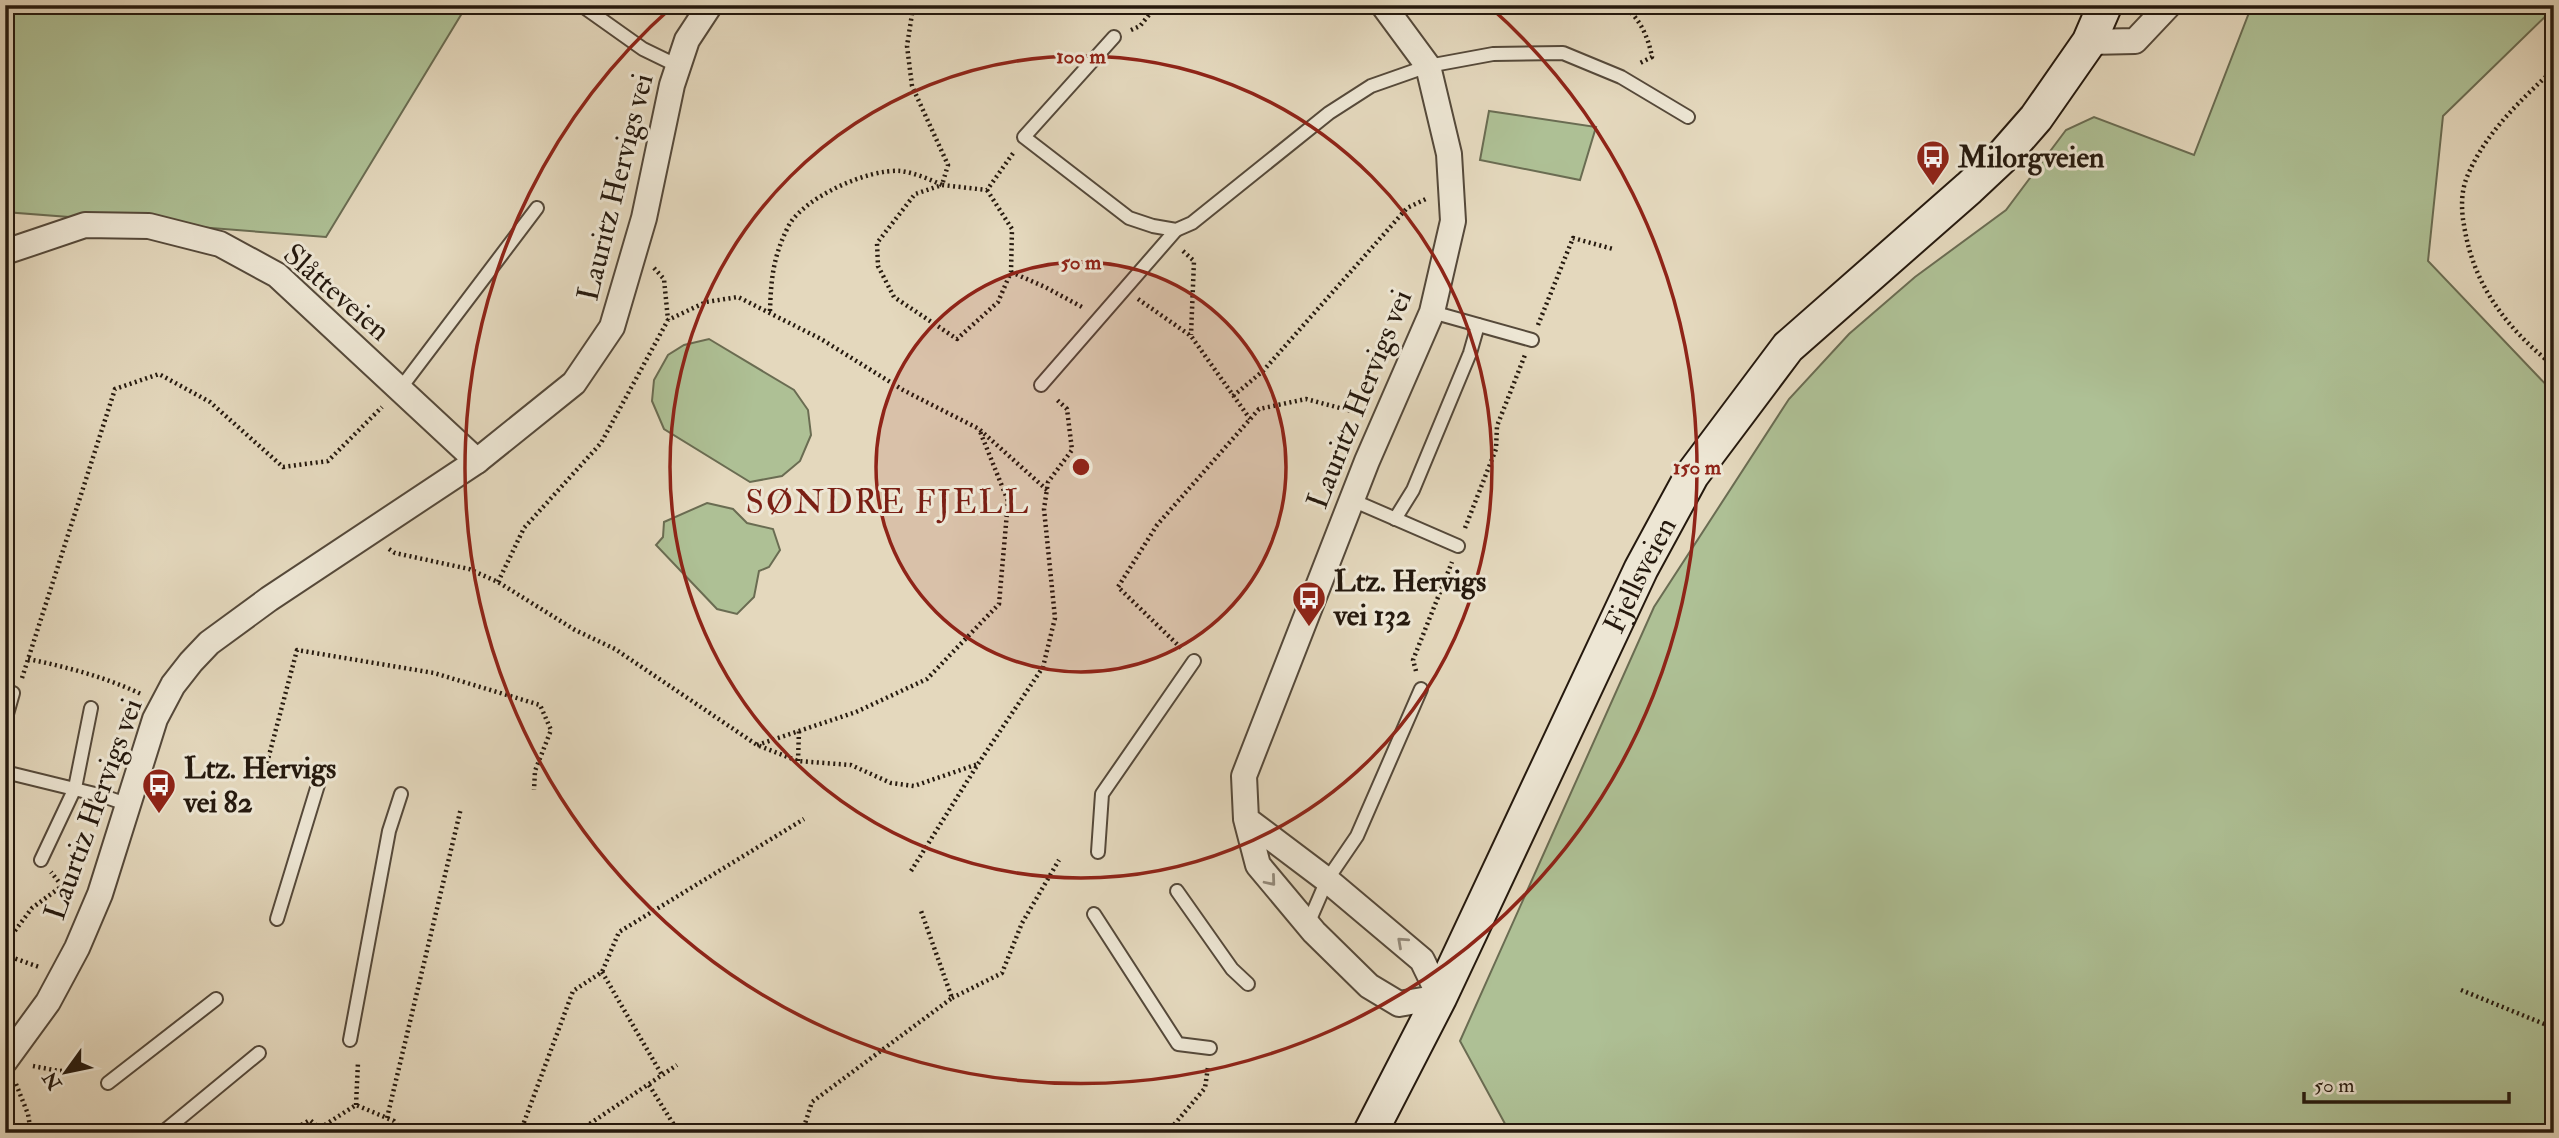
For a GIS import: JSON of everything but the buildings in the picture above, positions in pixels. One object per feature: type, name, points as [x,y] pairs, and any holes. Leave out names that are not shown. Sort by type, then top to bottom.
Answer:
[{"type":"main road","name":"Fjellsveien","points":[[1370,1133],[1440,998],[1641,569],[1692,475],[1788,347],[2001,158],[2036,118],[2090,42],[2105,5]]},
{"type":"street","name":"Lauritz Hervigs vei","points":[[477,461],[574,383],[612,327],[644,218],[672,85],[687,40],[710,5]]},
{"type":"street","name":"Lauritz Hervigs vei","points":[[1383,5],[1428,66],[1450,154],[1453,221],[1432,312],[1352,500],[1244,776],[1246,819],[1258,865],[1308,924],[1369,986],[1399,1004],[1440,998]]},
{"type":"street","points":[[2090,42],[2135,41],[2169,5]]},
{"type":"street","name":"Slåtteveien","points":[[5,252],[85,225],[149,226],[220,244],[277,275],[477,461]]},
{"type":"street","name":"Laurtiz Hervigs vei","points":[[6,1061],[64,975],[100,894],[146,743],[173,685],[209,643],[364,535],[477,461]]},
{"type":"street","points":[[1246,819],[1327,880],[1422,960],[1440,998]]},
{"type":"lane","points":[[581,5],[643,49],[678,66]]},
{"type":"lane","points":[[1114,37],[1024,137],[1129,218],[1172,234]]},
{"type":"lane","points":[[1041,385],[1172,234],[1192,223],[1329,113],[1371,86],[1428,66],[1493,54],[1563,53],[1621,77],[1688,117]]},
{"type":"lane","points":[[400,389],[537,208]]},
{"type":"lane","points":[[1432,312],[1532,340]]},
{"type":"lane","points":[[1395,519],[1413,489],[1478,325]]},
{"type":"lane","points":[[1352,500],[1458,546]]},
{"type":"lane","points":[[1098,852],[1102,794],[1194,661]]},
{"type":"lane","points":[[1308,924],[1327,880],[1357,836],[1421,689]]},
{"type":"lane","points":[[5,721],[13,693]]},
{"type":"lane","points":[[41,860],[75,788],[90,708]]},
{"type":"lane","points":[[5,772],[129,804]]},
{"type":"lane","points":[[277,919],[321,775]]},
{"type":"lane","points":[[349,1040],[390,831],[401,794]]},
{"type":"lane","points":[[1177,891],[1232,969],[1248,984]]},
{"type":"lane","points":[[1094,914],[1178,1044],[1210,1048]]},
{"type":"lane","points":[[108,1083],[216,999]]},
{"type":"lane","points":[[162,1133],[258,1053]]},
{"type":"path","points":[[909,5],[912,14],[907,46],[912,86],[947,165],[942,185]]},
{"type":"path","points":[[1114,37],[1140,26],[1157,5]]},
{"type":"path","points":[[1621,77],[1652,57],[1649,38],[1623,5]]},
{"type":"path","points":[[2554,69],[2509,112],[2480,150],[2465,180],[2462,212],[2466,242],[2476,273],[2490,299],[2532,349],[2554,366]]},
{"type":"path","points":[[987,190],[1024,137]]},
{"type":"path","points":[[770,312],[771,272],[789,225],[816,198],[864,177],[900,171],[942,185],[987,190]]},
{"type":"path","points":[[942,185],[915,194],[877,243],[878,266],[894,297],[957,339],[998,302],[1011,272],[1012,229],[987,190]]},
{"type":"path","points":[[1233,396],[1263,371],[1407,208],[1451,187]]},
{"type":"path","points":[[1172,234],[1194,261],[1191,336]]},
{"type":"path","points":[[1421,689],[1413,660],[1496,449],[1497,426],[1573,238],[1613,249]]},
{"type":"path","points":[[498,582],[524,528],[601,443],[668,320],[664,279],[636,247]]},
{"type":"path","points":[[1011,272],[1045,286],[1100,317]]},
{"type":"path","points":[[1124,290],[1191,336],[1250,419]]},
{"type":"path","points":[[668,320],[706,302],[738,297],[821,339],[903,390],[979,429],[1047,490]]},
{"type":"path","points":[[13,693],[22,677],[115,389],[159,374],[210,402],[284,467],[328,461],[400,389]]},
{"type":"path","points":[[911,872],[978,764],[1043,667],[1055,618],[1044,509],[1048,482],[1072,450],[1067,409],[1041,385]]},
{"type":"path","points":[[1194,661],[1118,587],[1157,525],[1259,409],[1306,399],[1385,420]]},
{"type":"path","points":[[757,745],[856,712],[927,679],[999,604],[1008,501],[979,429]]},
{"type":"path","points":[[364,535],[395,553],[469,569],[498,582],[575,630],[615,649],[757,745],[798,761],[851,765],[891,783],[914,786],[978,764]]},
{"type":"path","points":[[267,763],[297,650],[433,673],[540,705],[551,730],[535,771],[534,790]]},
{"type":"path","points":[[28,659],[65,667],[121,685],[162,704]]},
{"type":"path","points":[[798,761],[799,731]]},
{"type":"path","points":[[387,1118],[461,808]]},
{"type":"path","points":[[520,1133],[573,991],[602,972],[619,932],[804,818]]},
{"type":"path","points":[[5,944],[32,908],[62,886],[41,860]]},
{"type":"path","points":[[803,1133],[812,1102],[952,998],[1002,973],[1022,923],[1059,860]]},
{"type":"path","points":[[920,908],[952,998]]},
{"type":"path","points":[[5,955],[64,975]]},
{"type":"path","points":[[602,972],[662,1075]]},
{"type":"path","points":[[2461,990],[2554,1028]]},
{"type":"path","points":[[1167,1133],[1205,1088],[1210,1048]]},
{"type":"path","points":[[6,1061],[59,1072],[77,1070]]},
{"type":"path","points":[[6,1061],[29,1114],[31,1133]]},
{"type":"path","points":[[356,1105],[358,1062]]},
{"type":"path","points":[[576,1133],[677,1065]]},
{"type":"path","points":[[649,1085],[679,1133]]},
{"type":"path","points":[[356,1105],[394,1121],[404,1133]]},
{"type":"path","points":[[320,1128],[356,1105]]},
{"type":"path","points":[[286,1133],[310,1120],[326,1133]]},
{"type":"green space","points":[[5,5],[467,5],[326,237],[5,212]]},
{"type":"green space","points":[[2252,5],[2554,5],[2554,8],[2443,116],[2428,261],[2554,393],[2554,1133],[1510,1133],[1460,1041],[1654,607],[1789,399],[1849,334],[1915,277],[2006,210],[2066,130],[2094,117],[2194,155]]},
{"type":"green space","points":[[1489,111],[1596,127],[1580,180],[1480,160]]},
{"type":"green space","points":[[709,339],[794,390],[808,410],[811,435],[800,461],[782,476],[750,482],[664,429],[652,401],[654,380],[668,355],[684,345]]},
{"type":"green space","points":[[707,503],[733,509],[747,523],[773,529],[780,550],[769,567],[759,571],[754,597],[737,614],[717,609],[656,545],[663,537],[664,522]]},
{"type":"place","name":"Milorgveien","points":[[1933,187]]},
{"type":"place","name":"Ltz. Hervigs vei 132","points":[[1309,628]]},
{"type":"place","name":"Ltz. Hervigs vei 82","points":[[159,815]]},
{"type":"district","name":"SØNDRE FJELL","points":[[888,501]]}]
